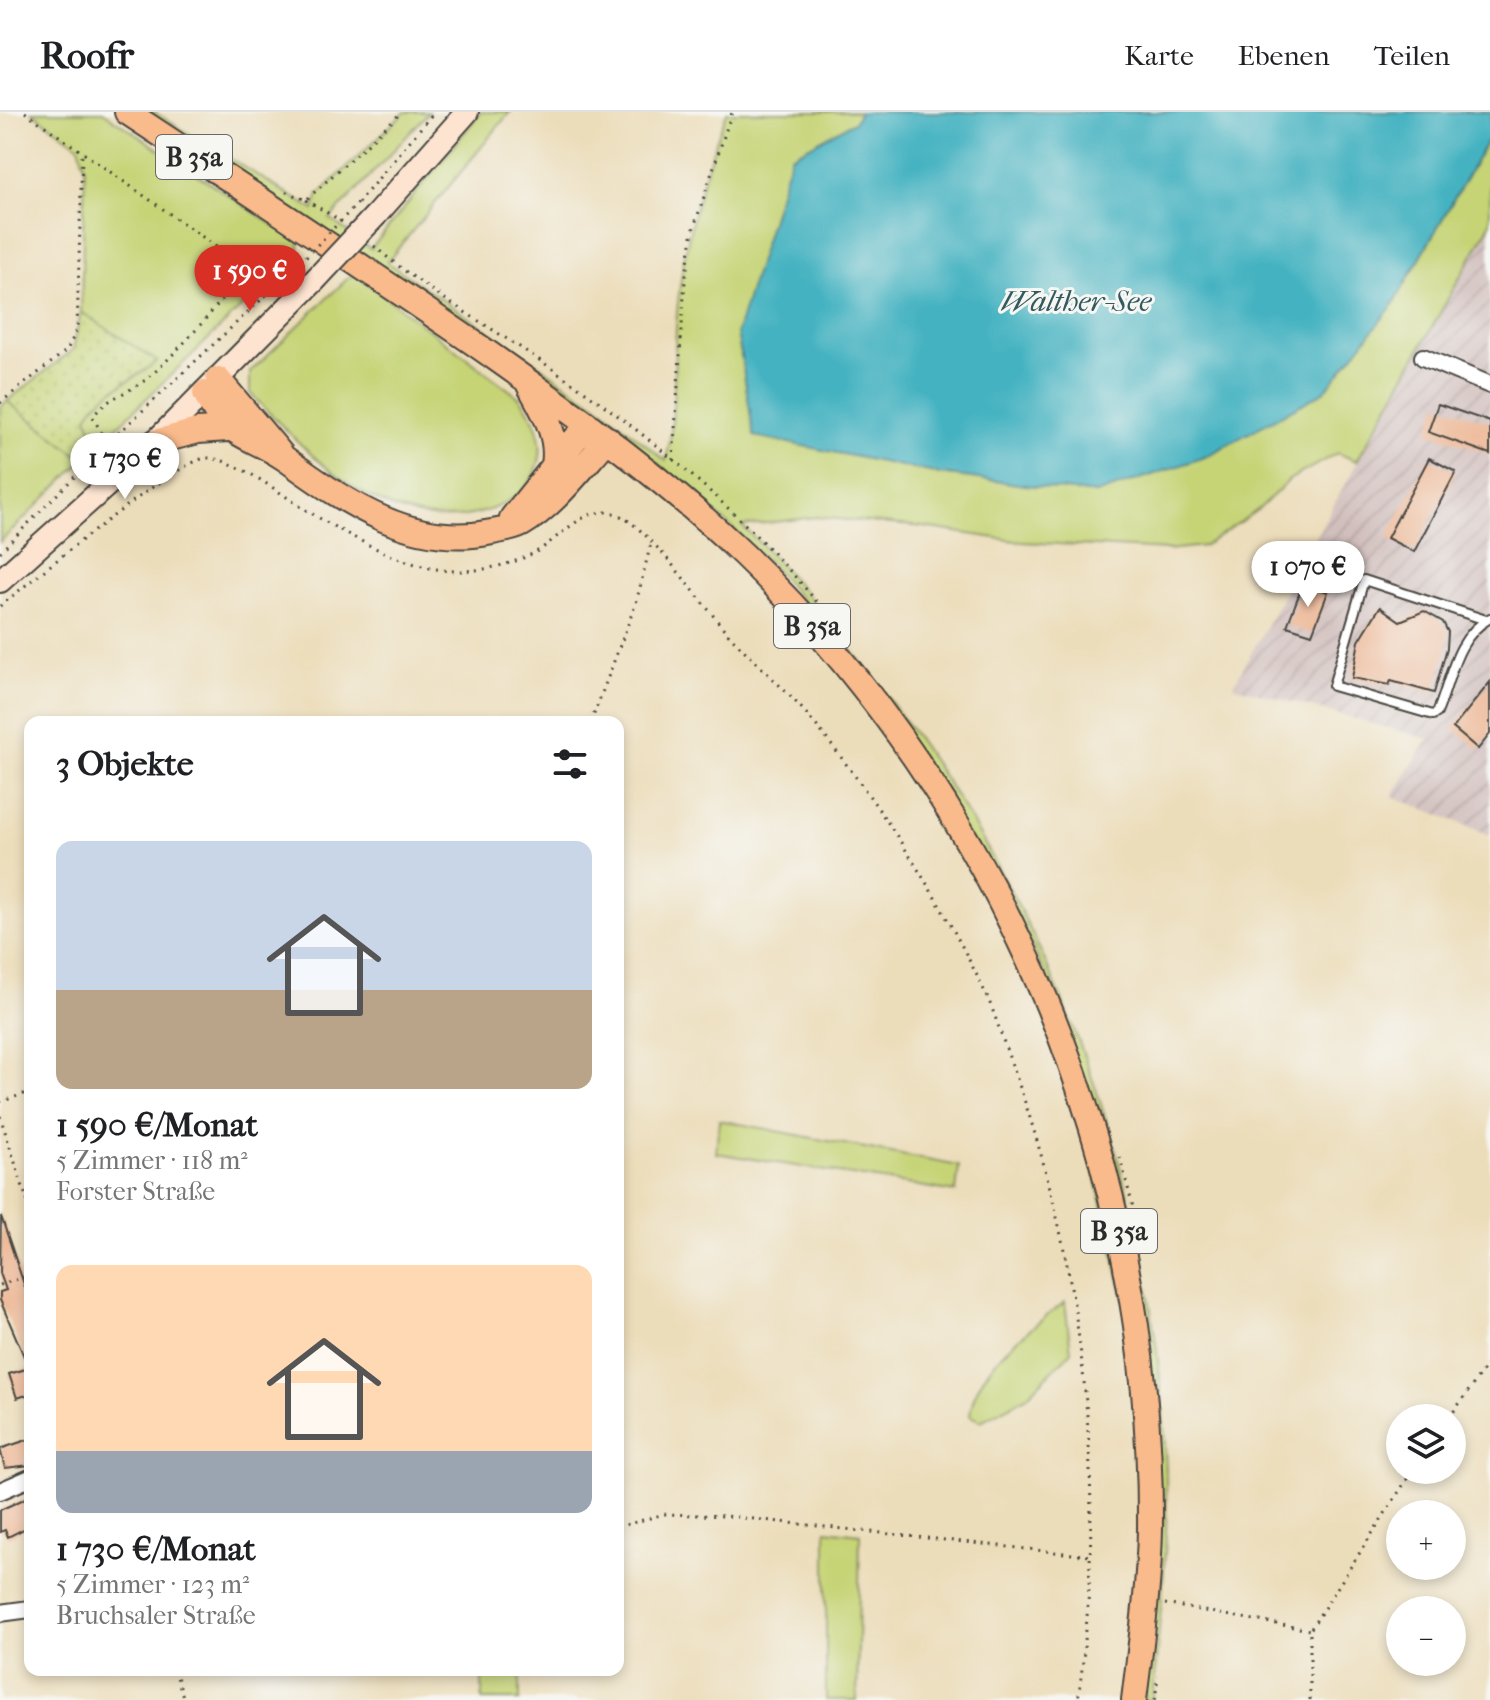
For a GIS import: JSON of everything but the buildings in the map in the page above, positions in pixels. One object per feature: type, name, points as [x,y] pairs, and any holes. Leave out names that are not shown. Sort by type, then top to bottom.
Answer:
[{"type":"main road","name":"B 35a","points":[[127,112],[412,299],[600,433],[742,553],[815,629],[876,704],[974,851],[1048,1003],[1075,1075],[1121,1240],[1141,1364],[1150,1530],[1144,1623],[1134,1700]]},
{"type":"main road","points":[[526,380],[550,423],[554,465]]},
{"type":"main road","points":[[212,386],[228,429]]},
{"type":"main road","points":[[212,386],[282,456]]},
{"type":"main road","points":[[155,442],[198,431],[228,429],[282,456],[340,496],[397,526],[424,534],[458,538],[519,526],[536,515],[600,433]]},
{"type":"main road","points":[[493,532],[512,518],[577,437],[600,433]]},
{"type":"street","points":[[0,581],[155,442],[212,386],[305,274],[467,112]]},
{"type":"street","points":[[1423,357],[1490,385]]},
{"type":"street","points":[[0,1491],[24,1481]]},
{"type":"street","points":[[0,1613],[24,1610]]},
{"type":"lane","points":[[1364,580],[1488,619],[1473,628],[1460,649],[1437,713],[1433,715],[1333,686],[1364,580]]},
{"type":"path","points":[[25,112],[224,252],[234,280],[225,296],[147,379],[100,406],[93,417],[107,444]]},
{"type":"path","points":[[306,200],[402,112]]},
{"type":"path","points":[[0,552],[107,444],[305,274],[367,209],[434,112]]},
{"type":"path","points":[[673,460],[680,397],[680,334],[691,243],[718,146],[732,112]]},
{"type":"path","points":[[0,403],[67,350],[77,330],[82,154]]},
{"type":"path","points":[[280,190],[306,200],[349,226]]},
{"type":"path","points":[[369,241],[556,371],[673,460],[765,544],[833,621]]},
{"type":"path","points":[[0,606],[132,503],[190,462],[209,458],[231,464],[322,519],[405,559],[436,569],[474,570],[513,562],[537,551],[596,512],[615,513],[651,543],[721,627],[816,725],[875,803],[933,896],[985,991],[1034,1126],[1067,1256],[1086,1399],[1091,1556],[1078,1700]]},
{"type":"path","points":[[593,716],[636,603],[651,543]]},
{"type":"path","points":[[0,1102],[24,1094]]},
{"type":"path","points":[[0,1116],[24,1190]]},
{"type":"path","points":[[1120,1155],[1137,1224]]},
{"type":"path","points":[[0,1285],[24,1277]]},
{"type":"path","points":[[1459,1404],[1490,1361]]},
{"type":"path","points":[[1310,1700],[1310,1630],[1404,1484]]},
{"type":"path","points":[[624,1525],[664,1514],[726,1516],[1091,1556]]},
{"type":"path","points":[[1165,1604],[1310,1630]]},
{"type":"path","points":[[1155,1700],[1159,1666]]},
{"type":"path","points":[[177,1676],[184,1700]]},
{"type":"shaded area","points":[[1490,224],[1490,835],[1392,796],[1429,739],[1233,686]]},
{"type":"green space","points":[[32,112],[103,112],[299,242],[299,252],[97,446],[87,417],[93,408],[109,393],[156,361],[81,312],[85,168],[79,146]]},
{"type":"green space","points":[[141,112],[154,112],[314,210],[319,194],[405,112],[429,112],[330,219],[371,249],[481,112],[510,112],[387,262],[601,408],[666,461],[672,421],[676,322],[685,253],[710,158],[727,112],[860,112],[855,122],[791,156],[754,436],[940,474],[1096,494],[1393,305],[1490,136],[1490,224],[1357,461],[1337,453],[1289,480],[1259,509],[1204,546],[1167,550],[1022,542],[923,527],[816,517],[742,526],[781,565],[835,628],[949,786],[1006,883],[1055,984],[1096,1089],[1128,1197],[1150,1308],[1163,1419],[1166,1532],[1152,1700],[1145,1700],[1156,1434],[1051,987],[1006,891],[809,608],[771,564],[728,524],[632,441],[570,394]]},
{"type":"green space","points":[[356,275],[520,398],[537,428],[540,455],[532,478],[515,496],[491,509],[463,516],[433,517],[403,511],[380,502],[339,477],[250,393],[250,372],[348,278]]},
{"type":"green space","points":[[81,312],[157,361],[109,393],[93,408],[87,417],[97,446],[84,460],[7,401],[73,350]]},
{"type":"green space","points":[[7,401],[84,460],[0,542],[0,407]]},
{"type":"green space","points":[[719,1120],[959,1166],[956,1192],[716,1153]]},
{"type":"green space","points":[[1065,1302],[1071,1352],[1026,1397],[981,1421],[970,1416],[981,1382],[992,1366],[1019,1338]]},
{"type":"green space","points":[[826,1530],[860,1534],[857,1700],[826,1700]]},
{"type":"green space","points":[[482,1676],[520,1676],[520,1700],[482,1700]]},
{"type":"water","name":"Walther-See","points":[[860,112],[1490,112],[1490,136],[1393,305],[1324,392],[1205,457],[1096,494],[940,474],[754,436],[737,332],[791,156],[854,122]]}]
